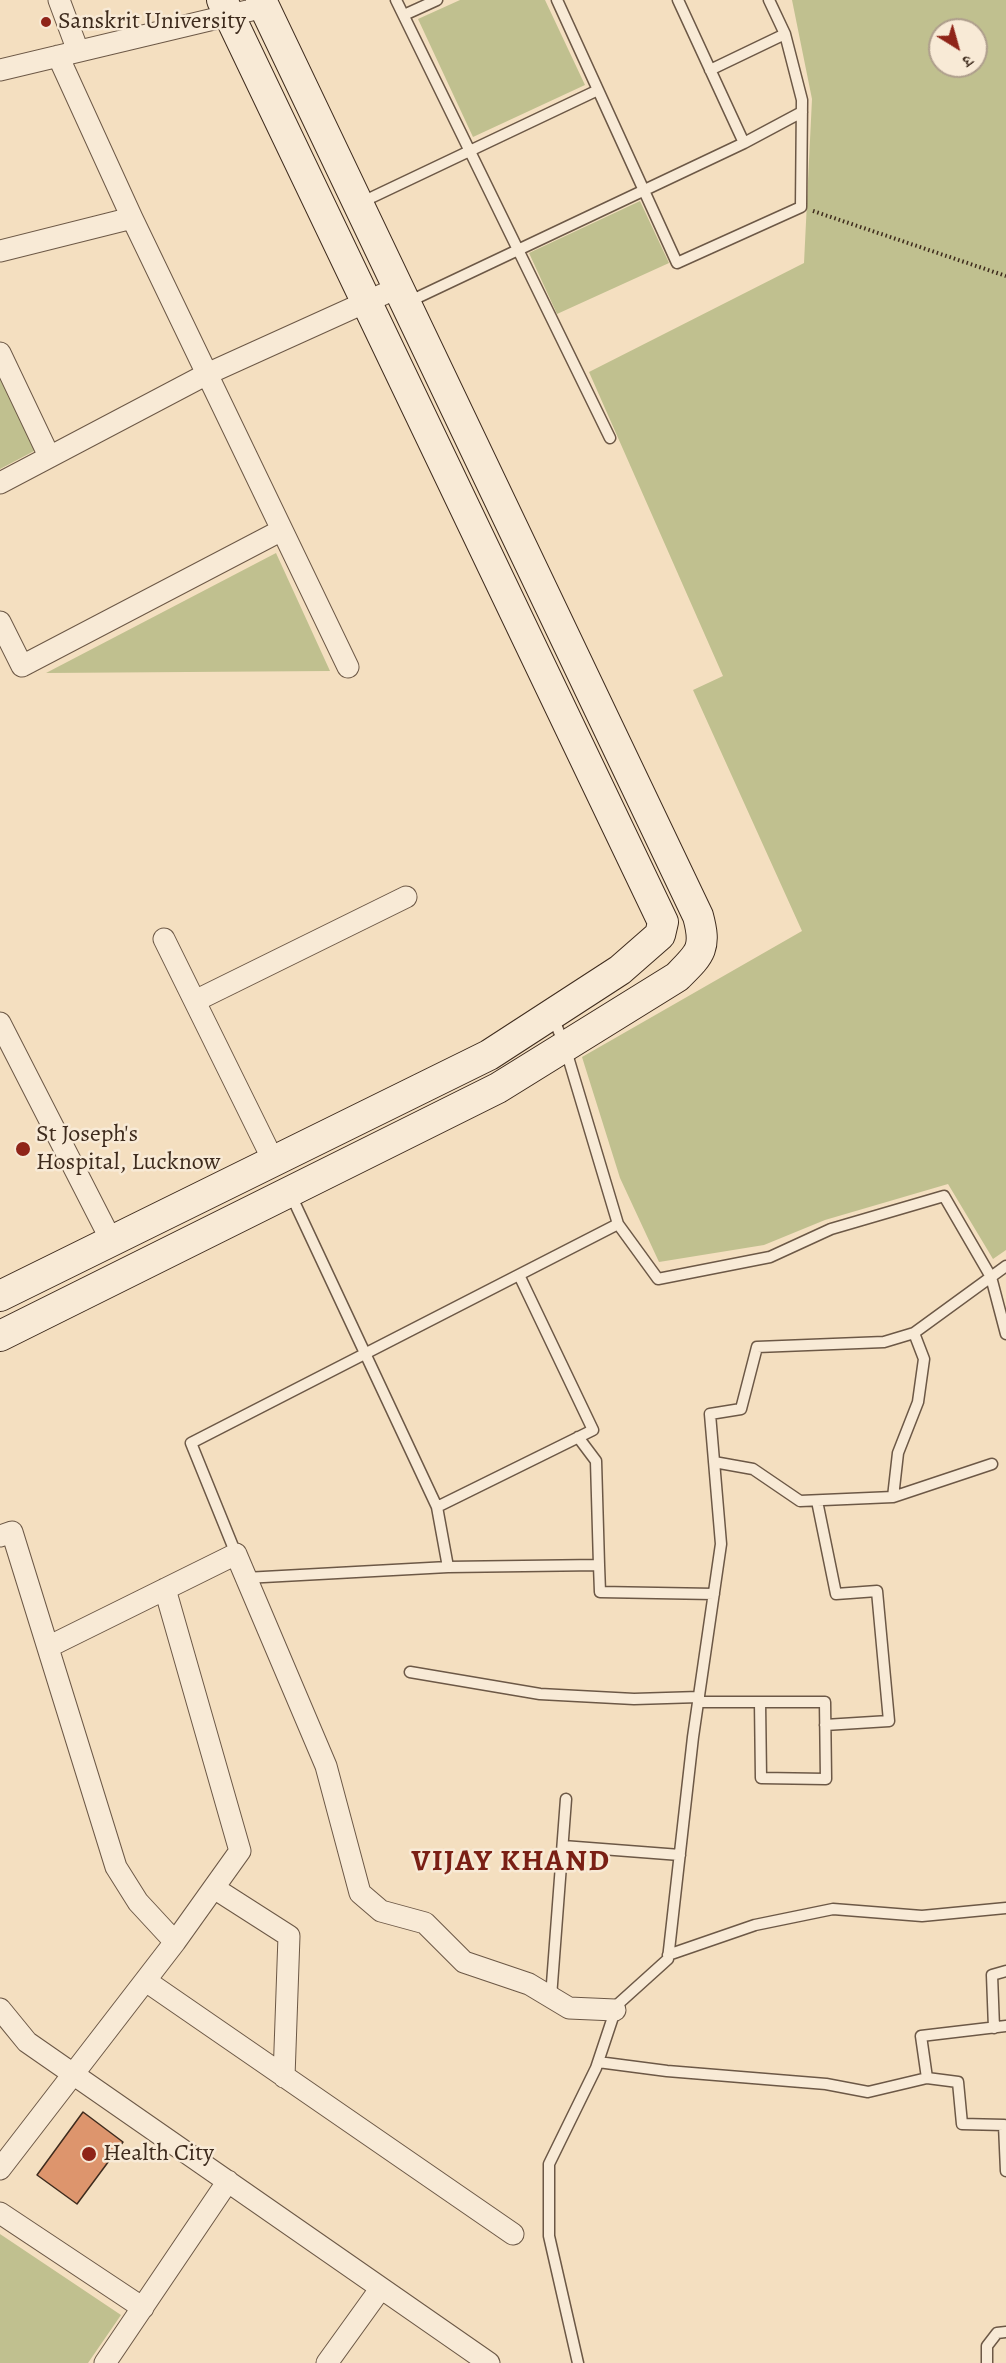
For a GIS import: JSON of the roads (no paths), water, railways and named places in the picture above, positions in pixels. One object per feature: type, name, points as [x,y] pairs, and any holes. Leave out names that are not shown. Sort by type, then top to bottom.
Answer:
[{"type":"street","points":[[59,0],[68,54],[132,218],[348,667]]},
{"type":"street","points":[[0,70],[68,54],[225,8],[262,4],[698,916],[704,937],[699,954],[677,977],[498,1088],[0,1336]]},
{"type":"street","points":[[0,1296],[489,1055],[650,947],[660,935],[663,922],[225,8]]},
{"type":"street","points":[[0,251],[132,218]]},
{"type":"street","points":[[0,483],[207,374],[366,302],[401,296]]},
{"type":"street","points":[[0,353],[49,456]]},
{"type":"street","points":[[0,622],[22,666],[282,530]]},
{"type":"street","points":[[195,1002],[406,897]]},
{"type":"street","points":[[164,939],[273,1160]]},
{"type":"street","points":[[0,1023],[111,1240]]},
{"type":"street","points":[[0,1536],[12,1532],[116,1867],[138,1902],[175,1942]]},
{"type":"street","points":[[48,1647],[236,1554],[326,1766],[360,1893],[381,1911],[425,1923],[464,1962],[529,1984],[569,2008],[615,2010]]},
{"type":"street","points":[[0,2169],[146,1981],[240,1851],[165,1589]]},
{"type":"street","points":[[214,1888],[289,1936],[284,2077]]},
{"type":"street","points":[[146,1981],[513,2234]]},
{"type":"street","points":[[0,2009],[27,2042],[489,2363]]},
{"type":"street","points":[[105,2363],[228,2181]]},
{"type":"street","points":[[0,2213],[143,2308]]},
{"type":"street","points":[[327,2363],[381,2288]]},
{"type":"lane","points":[[396,0],[610,438]]},
{"type":"lane","points":[[404,15],[437,0]]},
{"type":"lane","points":[[557,0],[677,263],[801,207],[802,100],[785,34],[769,0]]},
{"type":"lane","points":[[678,0],[744,143]]},
{"type":"lane","points":[[710,70],[785,34]]},
{"type":"lane","points":[[357,204],[598,90]]},
{"type":"lane","points":[[401,296],[518,249],[744,143],[802,112]]},
{"type":"lane","points":[[552,1014],[565,1047],[618,1224],[658,1279],[770,1257],[831,1229],[944,1196],[991,1277],[1006,1334]]},
{"type":"lane","points":[[290,1192],[437,1507],[448,1567]]},
{"type":"lane","points":[[236,1554],[192,1443],[618,1224]]},
{"type":"lane","points":[[578,2363],[549,2236],[549,2164],[598,2062],[617,2005],[668,1959],[699,1700],[721,1544],[710,1414],[741,1409],[757,1347],[884,1342],[914,1333],[1006,1266]]},
{"type":"lane","points":[[437,1507],[593,1430],[519,1275]]},
{"type":"lane","points":[[893,1497],[898,1453],[918,1402],[924,1359],[914,1333]]},
{"type":"lane","points":[[578,1437],[596,1461],[600,1592],[714,1594]]},
{"type":"lane","points":[[714,1462],[753,1469],[800,1501],[893,1497],[992,1464]]},
{"type":"lane","points":[[817,1501],[836,1593],[878,1591],[889,1721],[825,1725]]},
{"type":"lane","points":[[245,1578],[448,1567],[599,1565]]},
{"type":"lane","points":[[410,1672],[540,1694],[634,1699],[825,1702],[826,1779],[761,1778],[760,1702]]},
{"type":"lane","points":[[550,1997],[566,1799]]},
{"type":"lane","points":[[563,1846],[680,1855]]},
{"type":"lane","points":[[668,1954],[755,1925],[832,1909],[922,1916],[1006,1908]]},
{"type":"lane","points":[[994,2028],[992,1975],[1006,1971]]},
{"type":"lane","points":[[927,2078],[921,2036],[1006,2026]]},
{"type":"lane","points":[[598,2062],[667,2071],[826,2084],[868,2092],[927,2078],[958,2082],[962,2124],[1004,2126],[1006,2170]]},
{"type":"lane","points":[[987,2363],[987,2346],[997,2333],[1006,2331]]},
{"type":"place","name":"Sanskrit University","points":[[46,22]]},
{"type":"place","name":"St Joseph's Hospital, Lucknow","points":[[23,1149]]},
{"type":"place","name":"Health City","points":[[89,2154]]},
{"type":"district","name":"VIJAY KHAND","points":[[511,1863]]}]
